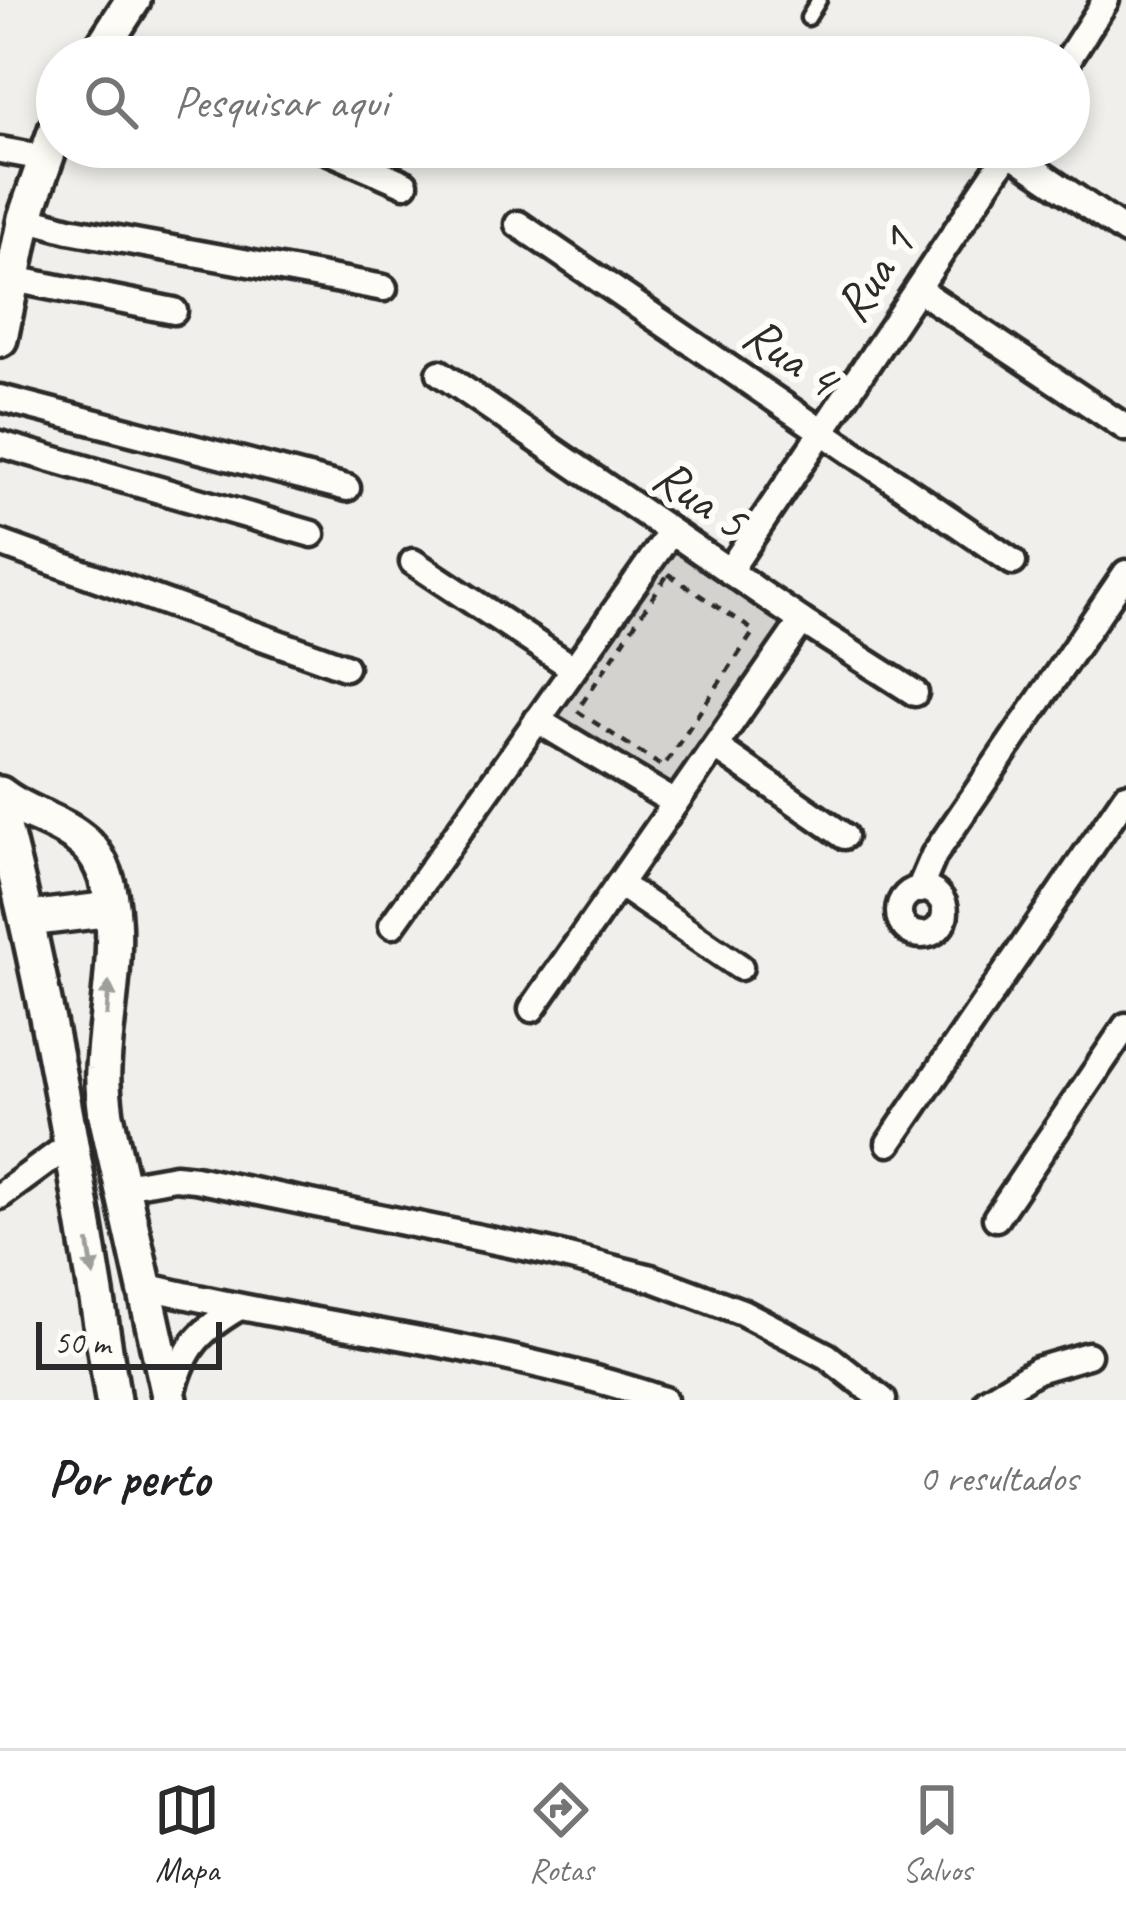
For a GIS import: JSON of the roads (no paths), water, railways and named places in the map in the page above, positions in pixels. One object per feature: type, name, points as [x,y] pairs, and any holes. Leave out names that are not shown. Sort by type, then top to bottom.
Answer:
[{"type":"street","points":[[117,36],[134,0]]},
{"type":"street","points":[[1083,36],[1106,0]]},
{"type":"street","points":[[0,149],[36,144]]},
{"type":"street","points":[[0,339],[25,218],[42,168]]},
{"type":"street","points":[[368,168],[405,184]]},
{"type":"street","name":"Rua 1","points":[[729,571],[998,168]]},
{"type":"street","points":[[1035,168],[1126,232]]},
{"type":"street","points":[[25,218],[384,288]]},
{"type":"street","name":"Rua 4","points":[[518,224],[1013,562]]},
{"type":"street","points":[[13,279],[174,311]]},
{"type":"street","points":[[919,290],[1126,428]]},
{"type":"street","name":"Rua 5","points":[[440,373],[915,693]]},
{"type":"street","points":[[0,398],[346,488]]},
{"type":"street","points":[[0,444],[312,534]]},
{"type":"street","points":[[392,925],[671,532]]},
{"type":"street","points":[[0,543],[346,667]]},
{"type":"street","points":[[413,562],[573,668]]},
{"type":"street","points":[[920,890],[934,855],[1126,574]]},
{"type":"street","points":[[532,1010],[802,621]]},
{"type":"street","points":[[537,720],[674,803]]},
{"type":"street","points":[[716,747],[844,836]]},
{"type":"street","points":[[0,794],[64,826],[96,855],[106,871],[112,909],[102,1073],[106,1115],[170,1400]]},
{"type":"street","points":[[889,1143],[1126,796]]},
{"type":"street","points":[[0,812],[28,919],[72,1143],[113,1400]]},
{"type":"street","points":[[619,884],[740,967]]},
{"type":"street","points":[[28,919],[112,909]]},
{"type":"street","points":[[996,1218],[1126,1026]]},
{"type":"street","points":[[0,1196],[72,1143]]},
{"type":"street","points":[[124,1186],[175,1177],[195,1179],[651,1277],[742,1312],[827,1356],[884,1400]]},
{"type":"street","points":[[145,1286],[238,1308],[537,1363],[664,1400]]},
{"type":"street","points":[[170,1400],[181,1360],[208,1326],[238,1308]]},
{"type":"street","points":[[988,1400],[1037,1370],[1088,1355]]},
{"type":"lane","points":[[808,18],[819,0]]}]
